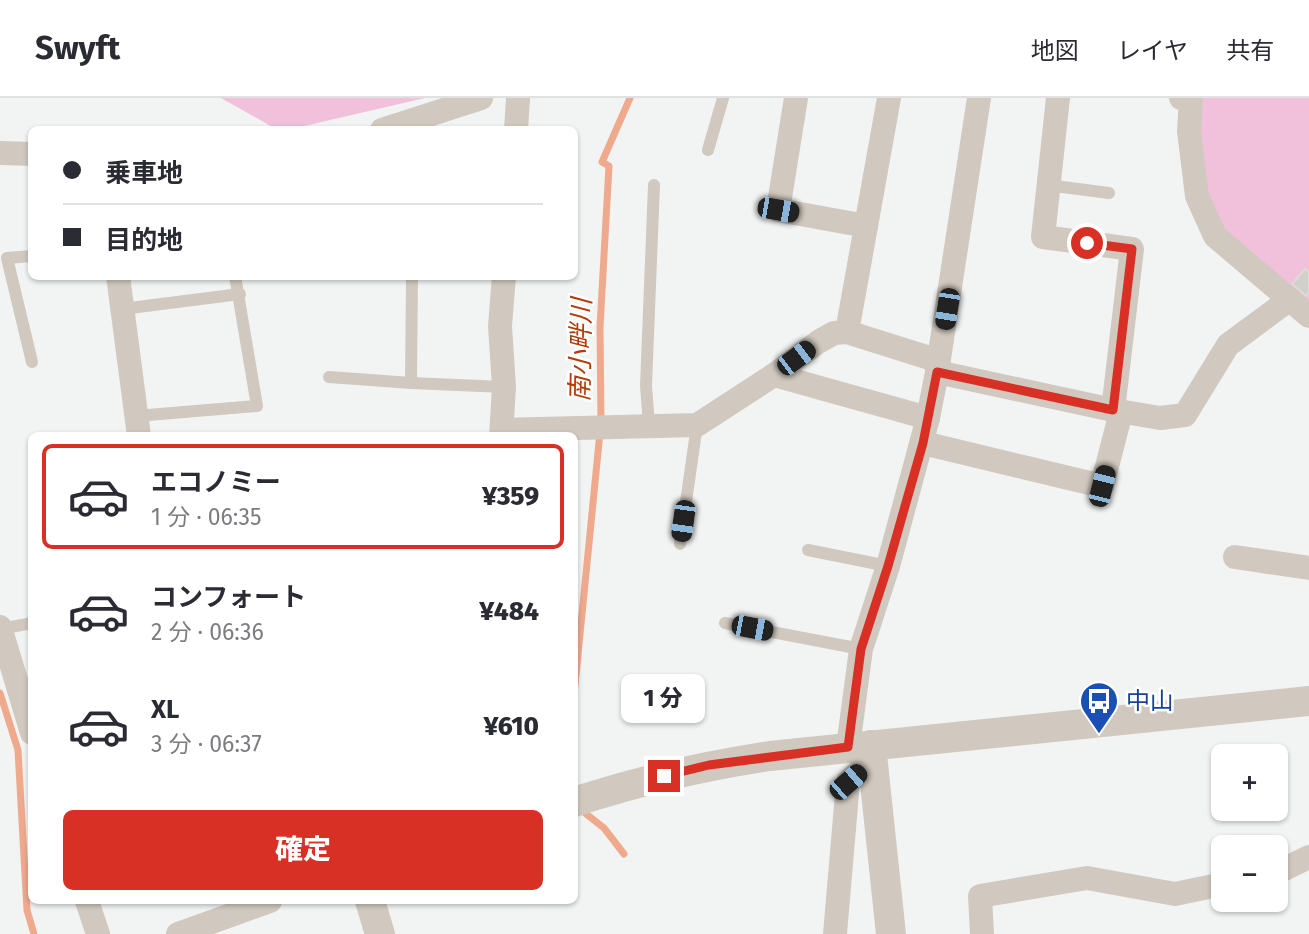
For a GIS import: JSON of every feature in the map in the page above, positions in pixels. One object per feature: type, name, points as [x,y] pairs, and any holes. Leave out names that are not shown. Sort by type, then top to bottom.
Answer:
[{"type":"street","points":[[413,124],[481,98]]},
{"type":"street","points":[[516,126],[519,98]]},
{"type":"street","points":[[796,98],[778,210],[866,226]]},
{"type":"street","points":[[847,332],[889,98]]},
{"type":"street","points":[[891,934],[864,751],[861,649],[923,443],[938,367],[979,98]]},
{"type":"street","points":[[923,443],[1102,486],[1117,411],[1132,249],[1043,237],[1058,98]]},
{"type":"street","points":[[1181,98],[1192,98],[1189,131],[1197,196],[1215,236],[1309,316]]},
{"type":"street","points":[[0,153],[28,154]]},
{"type":"street","points":[[118,280],[137,426]]},
{"type":"street","points":[[502,432],[504,387],[500,326],[504,280]]},
{"type":"street","points":[[520,432],[696,425],[774,375],[818,342],[834,333],[847,332],[938,367],[1117,411],[1160,418],[1185,415],[1228,345],[1290,299]]},
{"type":"street","points":[[774,375],[928,418]]},
{"type":"street","points":[[1235,557],[1309,568]]},
{"type":"street","points":[[0,628],[28,720]]},
{"type":"street","points":[[578,797],[709,765],[864,751],[1309,701]]},
{"type":"street","points":[[835,934],[848,782],[864,751]]},
{"type":"street","points":[[1288,867],[1309,857]]},
{"type":"street","points":[[982,934],[980,896],[1087,878],[1175,894],[1211,886]]},
{"type":"street","points":[[88,904],[98,934]]},
{"type":"street","points":[[178,934],[263,904]]},
{"type":"street","points":[[371,904],[380,934]]},
{"type":"lane","points":[[708,150],[723,98]]},
{"type":"lane","points":[[649,425],[646,386],[654,185]]},
{"type":"lane","points":[[1047,185],[1109,193]]},
{"type":"lane","points":[[28,256],[7,258],[32,362]]},
{"type":"lane","points":[[137,426],[257,405],[236,280]]},
{"type":"lane","points":[[411,383],[412,280]]},
{"type":"lane","points":[[122,309],[240,294]]},
{"type":"lane","points":[[329,377],[504,387]]},
{"type":"lane","points":[[680,544],[696,425]]},
{"type":"lane","points":[[808,550],[888,566]]},
{"type":"lane","points":[[725,623],[861,649]]},
{"type":"lane","points":[[0,628],[28,624]]},
{"type":"shaded area","points":[[221,98],[425,98],[304,126],[271,126]]},
{"type":"shaded area","points":[[1197,98],[1309,98],[1309,307],[1221,231],[1206,197]]},
{"type":"building","points":[[1305,269],[1309,272],[1309,292],[1306,296],[1292,284]]},
{"type":"waterway","name":"南小畔川","points":[[578,655],[601,422],[600,327],[609,166],[602,162],[630,98]]},
{"type":"waterway","points":[[0,693],[18,750],[27,910],[34,934]]},
{"type":"waterway","name":"南小畔川","points":[[585,813],[604,828],[624,854]]},
{"type":"place","name":"中山","points":[[1099,735]]},
{"type":"route","points":[[664,776],[709,765],[848,747],[861,649],[923,443],[937,372],[1113,410],[1132,249],[1087,243]]}]
